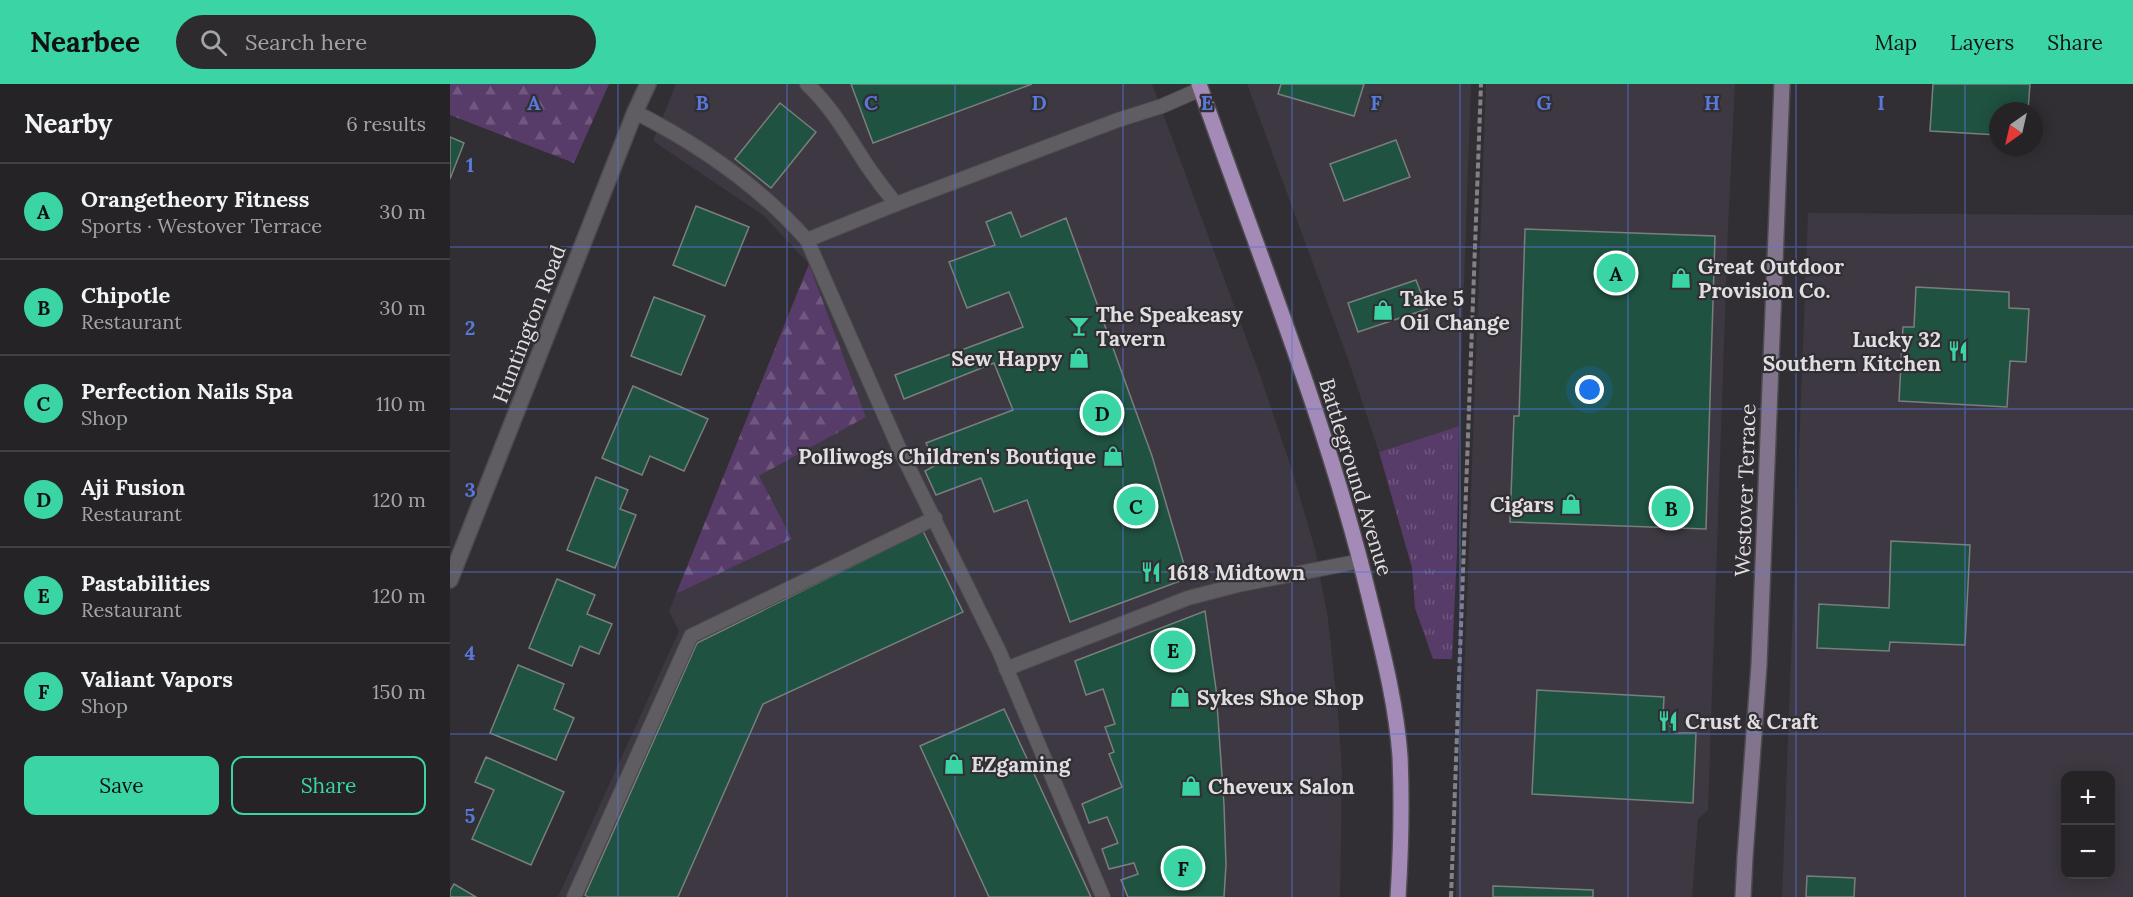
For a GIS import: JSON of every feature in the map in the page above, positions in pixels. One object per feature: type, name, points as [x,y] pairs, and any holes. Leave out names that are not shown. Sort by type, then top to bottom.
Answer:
[{"type":"main road","name":"Westover Terrace","points":[[1743,897],[1760,665],[1782,84]]},
{"type":"main road","name":"Battleground Avenue","points":[[1200,86],[1323,433],[1352,526],[1393,699],[1400,755],[1401,812],[1398,897]]},
{"type":"street","name":"Huntington Road","points":[[450,580],[648,84]]},
{"type":"lane","points":[[807,84],[849,136],[896,204]]},
{"type":"lane","points":[[807,240],[1118,120],[1162,106],[1200,86]]},
{"type":"lane","points":[[635,112],[688,141],[743,181],[788,218],[807,240],[899,448],[935,518],[1006,669],[1102,897]]},
{"type":"lane","points":[[574,897],[691,636],[935,518]]},
{"type":"lane","points":[[1006,669],[1188,598],[1238,585],[1360,561]]},
{"type":"path","points":[[1451,897],[1481,84]]},
{"type":"shaded area","points":[[676,84],[1152,84],[1261,378],[1292,470],[1315,549],[1328,619],[1338,712],[1342,771],[1340,897],[558,897],[679,631],[669,611],[676,594],[792,539],[758,476],[866,417],[809,264],[763,215],[653,141]]},
{"type":"shaded area","points":[[1247,84],[1471,84],[1459,426],[1379,452],[1349,362]]},
{"type":"shaded area","points":[[1486,84],[1735,84],[1708,810],[1698,819],[1692,897],[1456,897]]},
{"type":"shaded area","points":[[1808,213],[2133,215],[2133,897],[1782,897]]},
{"type":"green space","points":[[450,84],[609,84],[574,163],[450,115]]},
{"type":"green space","points":[[809,264],[866,417],[759,476],[792,539],[676,594]]},
{"type":"green space","points":[[1459,426],[1452,659],[1433,659],[1415,608],[1412,568],[1379,452]]},
{"type":"building","points":[[851,84],[1032,84],[873,143]]},
{"type":"building","points":[[1281,84],[1364,84],[1354,116],[1278,94]]},
{"type":"building","points":[[1933,84],[2030,84],[2029,102],[1989,102],[1989,134],[1930,131]]},
{"type":"building","points":[[780,103],[816,132],[771,188],[735,159]]},
{"type":"building","points":[[450,137],[464,143],[450,179]]},
{"type":"building","points":[[1396,140],[1410,177],[1344,201],[1330,164]]},
{"type":"building","points":[[696,206],[749,227],[725,286],[673,265]]},
{"type":"building","points":[[1011,212],[1021,237],[1066,218],[1152,456],[1188,578],[1070,622],[1027,500],[994,512],[981,478],[936,495],[925,471],[936,465],[926,443],[1013,410],[994,363],[904,399],[895,375],[1023,327],[1009,292],[967,308],[949,262],[995,245],[986,222]]},
{"type":"building","points":[[1525,229],[1715,236],[1706,529],[1510,522],[1514,416],[1519,416]]},
{"type":"building","points":[[1416,280],[1427,309],[1358,332],[1348,303]]},
{"type":"building","points":[[1916,287],[2009,292],[2009,308],[2029,309],[2026,362],[2010,361],[2007,407],[1899,401],[1903,327],[1914,327]]},
{"type":"building","points":[[654,297],[705,316],[681,375],[631,356]]},
{"type":"building","points":[[633,386],[708,419],[684,471],[650,456],[642,475],[602,458]]},
{"type":"building","points":[[596,477],[628,490],[620,509],[636,515],[615,568],[567,550]]},
{"type":"building","points":[[923,531],[963,612],[763,704],[678,897],[588,897],[585,895],[697,643]]},
{"type":"building","points":[[1891,541],[1970,545],[1965,645],[1890,642],[1889,651],[1817,648],[1819,604],[1889,608]]},
{"type":"building","points":[[557,579],[595,595],[587,614],[612,624],[599,654],[580,646],[572,666],[529,648]]},
{"type":"building","points":[[1205,611],[1216,689],[1224,805],[1226,865],[1224,897],[1128,897],[1121,880],[1138,874],[1134,863],[1109,869],[1102,849],[1118,843],[1107,817],[1089,823],[1082,804],[1122,787],[1109,754],[1114,752],[1105,727],[1115,724],[1103,689],[1086,695],[1075,661]]},
{"type":"building","points":[[518,665],[564,684],[554,709],[574,718],[556,760],[490,733]]},
{"type":"building","points":[[1537,690],[1664,697],[1663,717],[1676,733],[1696,733],[1693,803],[1532,794]]},
{"type":"building","points":[[1004,709],[1091,897],[989,897],[920,746]]},
{"type":"building","points":[[486,757],[564,792],[531,865],[472,839],[494,790],[475,782]]},
{"type":"building","points":[[1807,876],[1855,878],[1854,897],[1806,897]]},
{"type":"building","points":[[454,884],[476,897],[450,897]]},
{"type":"building","points":[[1493,886],[1593,890],[1593,897],[1493,897]]},
{"type":"place","name":"Orangetheory Fitness","points":[[1616,273]]},
{"type":"place","name":"Great Outdoor Provision Co.","points":[[1681,278]]},
{"type":"place","name":"Take 5 Oil Change","points":[[1383,310]]},
{"type":"place","name":"The Speakeasy Tavern","points":[[1079,326]]},
{"type":"place","name":"Lucky 32 Southern Kitchen","points":[[1958,351]]},
{"type":"place","name":"Sew Happy","points":[[1079,358]]},
{"type":"place","name":"Aji Fusion","points":[[1102,413]]},
{"type":"place","name":"Polliwogs Children's Boutique","points":[[1113,456]]},
{"type":"place","name":"Cigars","points":[[1571,504]]},
{"type":"place","name":"Perfection Nails Spa","points":[[1136,506]]},
{"type":"place","name":"Chipotle","points":[[1671,508]]},
{"type":"place","name":"1618 Midtown","points":[[1151,572]]},
{"type":"place","name":"Pastabilities","points":[[1173,650]]},
{"type":"place","name":"Sykes Shoe Shop","points":[[1180,697]]},
{"type":"place","name":"Crust & Craft","points":[[1668,721]]},
{"type":"place","name":"EZgaming","points":[[954,764]]},
{"type":"place","name":"Cheveux Salon","points":[[1191,786]]},
{"type":"place","name":"Valiant Vapors","points":[[1183,868]]}]
